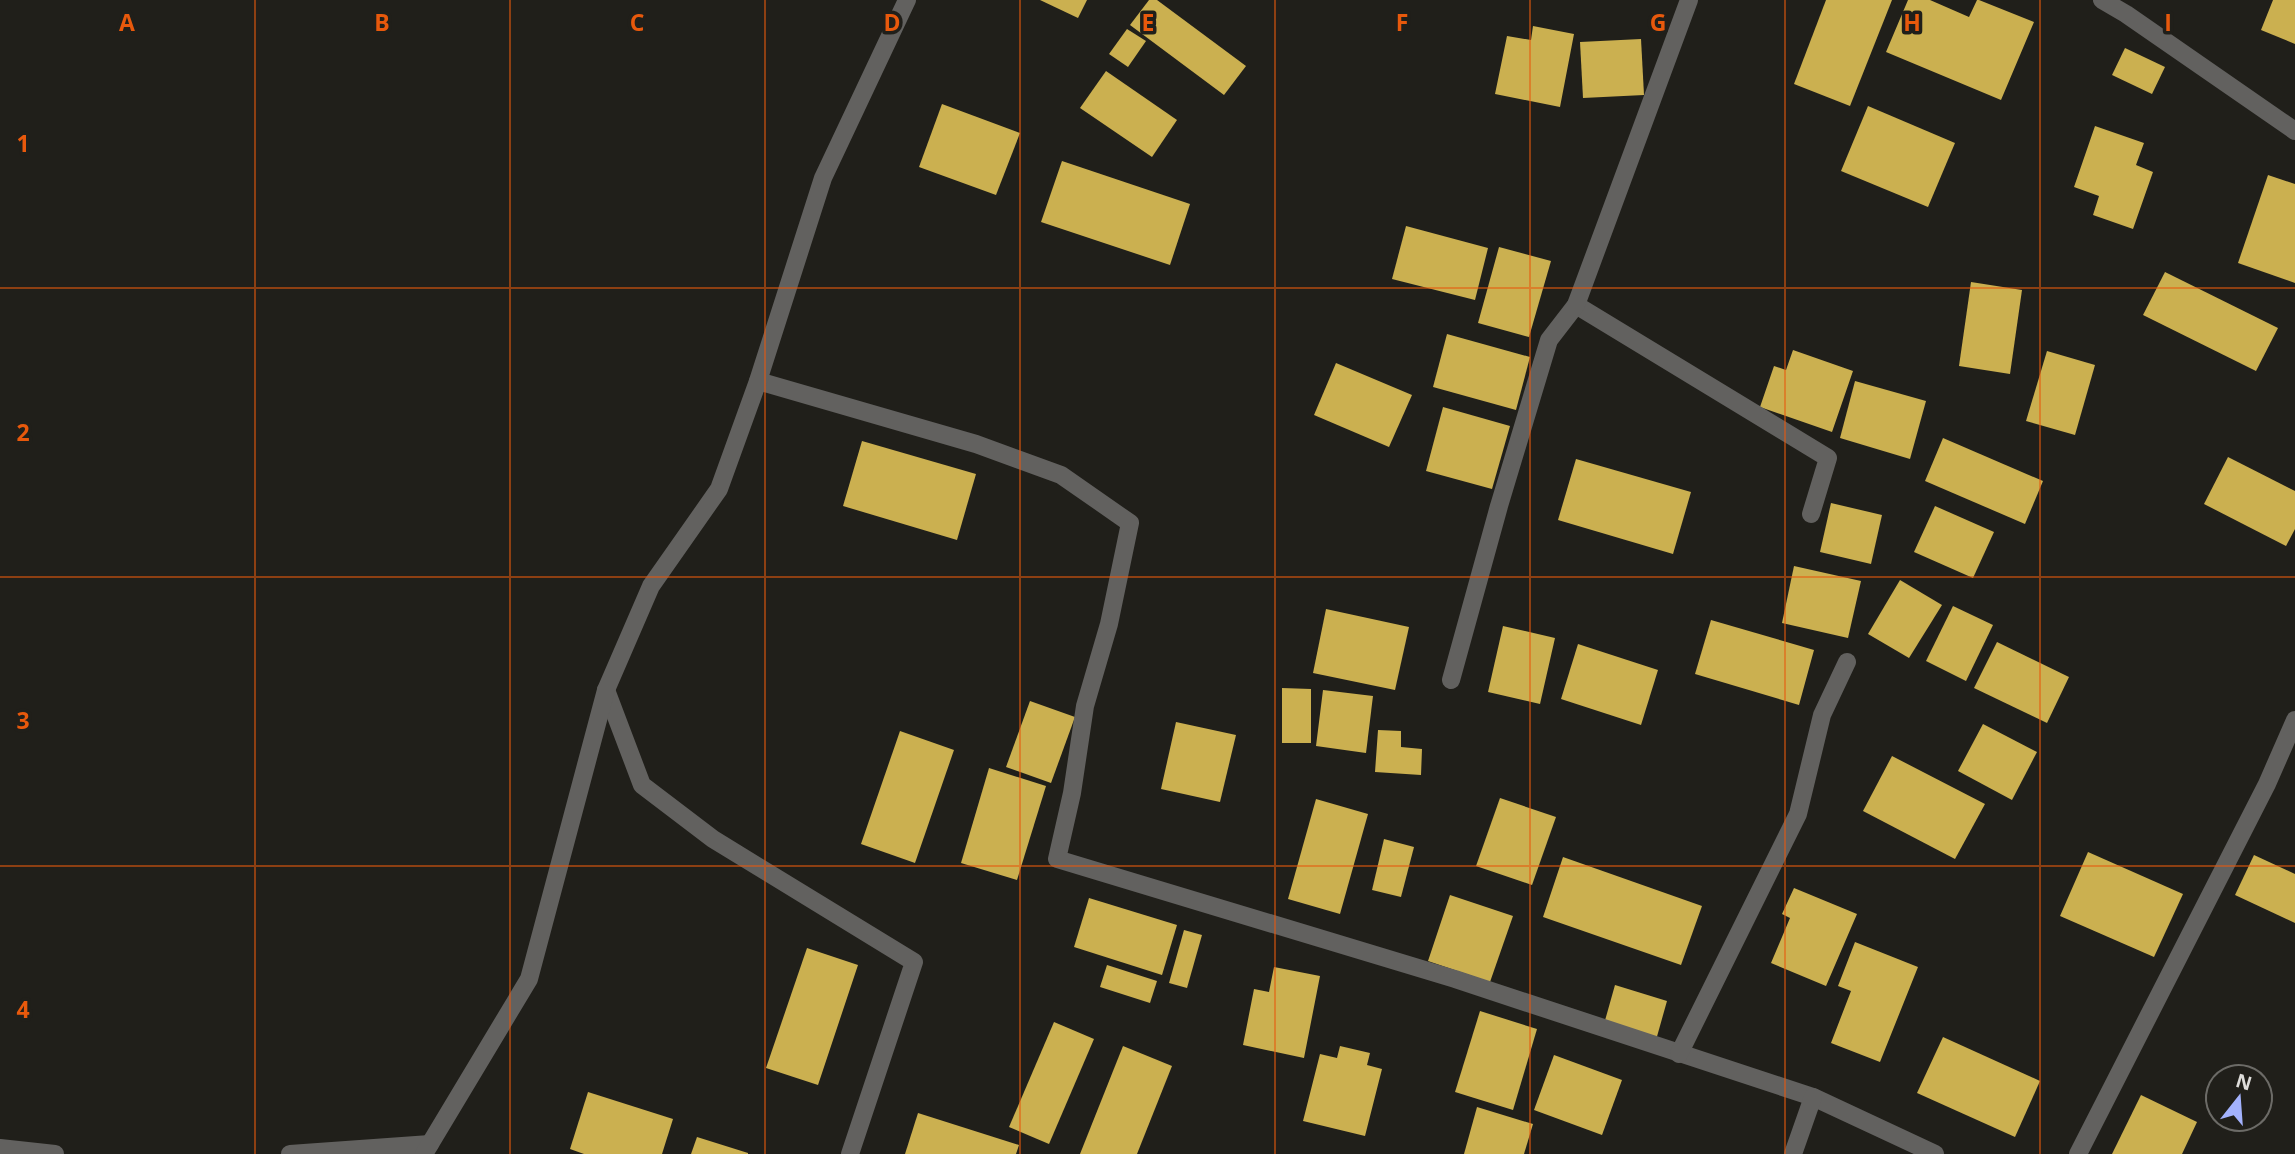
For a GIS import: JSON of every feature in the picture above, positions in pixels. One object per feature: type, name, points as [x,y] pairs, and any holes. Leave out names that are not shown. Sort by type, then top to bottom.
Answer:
[{"type":"street","points":[[290,1154],[427,1149],[529,979],[607,690],[651,586],[719,489],[758,381],[823,178],[907,0]]},
{"type":"street","points":[[1451,680],[1549,340],[1576,305],[1689,0]]},
{"type":"street","points":[[2102,0],[2294,129]]},
{"type":"street","points":[[1576,305],[1828,458],[1811,514]]},
{"type":"street","points":[[758,381],[976,444],[1061,475],[1130,523],[1110,624],[1085,706],[1073,793],[1057,859],[1455,979],[1813,1097],[1935,1154]]},
{"type":"street","points":[[1679,1054],[1798,814],[1822,715],[1847,662]]},
{"type":"street","points":[[607,690],[642,785],[713,839],[914,962],[850,1154]]},
{"type":"street","points":[[2078,1154],[2267,784],[2295,720]]},
{"type":"street","points":[[1793,1154],[1813,1097]]},
{"type":"street","points":[[0,1148],[55,1154]]},
{"type":"building","points":[[1040,0],[1087,0],[1078,18]]},
{"type":"building","points":[[1149,0],[1157,0],[1246,66],[1224,95],[1130,25]]},
{"type":"building","points":[[1826,0],[1892,0],[1850,106],[1794,84]]},
{"type":"building","points":[[1908,0],[1930,0],[1969,17],[1979,0],[2034,22],[2001,100],[1886,52]]},
{"type":"building","points":[[2273,0],[2295,0],[2295,44],[2261,30]]},
{"type":"building","points":[[1533,26],[1574,34],[1560,107],[1495,94],[1507,36],[1531,40]]},
{"type":"building","points":[[1127,29],[1146,41],[1128,67],[1109,54]]},
{"type":"building","points":[[1641,39],[1644,95],[1583,98],[1580,42]]},
{"type":"building","points":[[2125,48],[2165,67],[2152,94],[2112,75]]},
{"type":"building","points":[[1106,71],[1177,120],[1152,157],[1080,108]]},
{"type":"building","points":[[942,104],[1020,133],[996,195],[919,167]]},
{"type":"building","points":[[1868,106],[1955,143],[1928,207],[1841,171]]},
{"type":"building","points":[[2095,126],[2144,143],[2136,165],[2153,172],[2133,229],[2093,215],[2099,196],[2074,187]]},
{"type":"building","points":[[1062,161],[1190,204],[1170,265],[1041,222]]},
{"type":"building","points":[[2268,175],[2295,184],[2295,283],[2238,263]]},
{"type":"building","points":[[1406,226],[1488,248],[1475,300],[1392,279]]},
{"type":"building","points":[[1499,247],[1551,261],[1529,337],[1478,323]]},
{"type":"building","points":[[2165,272],[2278,328],[2256,371],[2143,315]]},
{"type":"building","points":[[1971,282],[2022,290],[2010,374],[1959,366]]},
{"type":"building","points":[[1447,334],[1530,357],[1516,410],[1433,387]]},
{"type":"building","points":[[1793,350],[1853,371],[1832,432],[1760,407],[1774,366],[1786,370]]},
{"type":"building","points":[[2047,351],[2095,365],[2075,435],[2026,421]]},
{"type":"building","points":[[1336,363],[1412,395],[1389,447],[1314,415]]},
{"type":"building","points":[[1855,381],[1926,401],[1910,459],[1840,438]]},
{"type":"building","points":[[1443,407],[1510,426],[1492,489],[1426,471]]},
{"type":"building","points":[[1943,438],[2043,481],[2025,524],[1925,481]]},
{"type":"building","points":[[862,441],[976,474],[957,540],[843,506]]},
{"type":"building","points":[[2228,457],[2295,491],[2295,529],[2286,546],[2204,504]]},
{"type":"building","points":[[1576,459],[1691,492],[1673,554],[1558,520]]},
{"type":"building","points":[[1831,503],[1882,515],[1871,564],[1820,552]]},
{"type":"building","points":[[1935,506],[1994,532],[1973,578],[1914,552]]},
{"type":"building","points":[[1794,566],[1861,581],[1848,638],[1782,623]]},
{"type":"building","points":[[1900,580],[1942,605],[1909,658],[1868,634]]},
{"type":"building","points":[[1953,606],[1993,625],[1966,681],[1926,661]]},
{"type":"building","points":[[1326,609],[1409,627],[1395,690],[1313,673]]},
{"type":"building","points":[[1711,620],[1814,650],[1799,705],[1695,674]]},
{"type":"building","points":[[1503,626],[1555,638],[1540,704],[1488,692]]},
{"type":"building","points":[[1997,642],[2069,677],[2047,723],[1974,688]]},
{"type":"building","points":[[1578,644],[1658,670],[1641,725],[1561,699]]},
{"type":"building","points":[[1282,688],[1311,689],[1311,743],[1282,743]]},
{"type":"building","points":[[1323,690],[1373,696],[1366,753],[1316,746]]},
{"type":"building","points":[[1030,701],[1075,717],[1051,783],[1006,767]]},
{"type":"building","points":[[1176,722],[1236,735],[1220,802],[1161,789]]},
{"type":"building","points":[[1983,724],[2037,752],[2012,800],[1958,771]]},
{"type":"building","points":[[1378,730],[1401,731],[1401,747],[1422,749],[1421,775],[1375,772]]},
{"type":"building","points":[[900,731],[954,750],[915,863],[861,844]]},
{"type":"building","points":[[1892,756],[1985,804],[1955,859],[1863,811]]},
{"type":"building","points":[[989,768],[1046,786],[1017,880],[961,863]]},
{"type":"building","points":[[1500,798],[1556,817],[1532,885],[1476,866]]},
{"type":"building","points":[[1316,799],[1368,814],[1340,914],[1288,899]]},
{"type":"building","points":[[1384,839],[1414,847],[1401,897],[1372,890]]},
{"type":"building","points":[[2088,852],[2183,894],[2154,957],[2060,916]]},
{"type":"building","points":[[2254,855],[2295,874],[2295,923],[2235,895]]},
{"type":"building","points":[[1563,857],[1702,906],[1681,965],[1543,917]]},
{"type":"building","points":[[1794,888],[1857,914],[1826,986],[1771,963],[1790,918],[1782,914]]},
{"type":"building","points":[[1450,895],[1513,916],[1490,982],[1428,961]]},
{"type":"building","points":[[1089,898],[1177,925],[1162,975],[1074,947]]},
{"type":"building","points":[[1184,930],[1202,935],[1187,988],[1169,983]]},
{"type":"building","points":[[1855,942],[1918,967],[1880,1062],[1831,1043],[1851,991],[1838,986]]},
{"type":"building","points":[[807,948],[858,965],[818,1085],[766,1068]]},
{"type":"building","points":[[1107,965],[1157,981],[1150,1003],[1100,987]]},
{"type":"building","points":[[1274,967],[1320,976],[1304,1058],[1243,1045],[1254,989],[1269,992]]},
{"type":"building","points":[[1615,985],[1667,1001],[1656,1040],[1604,1024]]},
{"type":"building","points":[[1480,1011],[1537,1029],[1513,1110],[1455,1092]]},
{"type":"building","points":[[1054,1022],[1094,1039],[1049,1144],[1009,1127]]},
{"type":"building","points":[[1943,1037],[2040,1081],[2015,1137],[1917,1093]]},
{"type":"building","points":[[1123,1046],[1172,1066],[1137,1154],[1080,1154]]},
{"type":"building","points":[[1340,1046],[1370,1053],[1367,1065],[1382,1069],[1365,1136],[1303,1121],[1320,1054],[1337,1058]]},
{"type":"building","points":[[1554,1055],[1622,1080],[1602,1135],[1534,1110]]},
{"type":"building","points":[[588,1092],[673,1119],[662,1154],[584,1154],[570,1149]]},
{"type":"building","points":[[2141,1095],[2197,1122],[2182,1154],[2112,1154]]},
{"type":"building","points":[[1477,1107],[1533,1124],[1524,1154],[1464,1154]]},
{"type":"building","points":[[918,1113],[1019,1145],[1016,1154],[905,1154]]},
{"type":"building","points":[[697,1137],[748,1153],[748,1154],[691,1154]]}]
